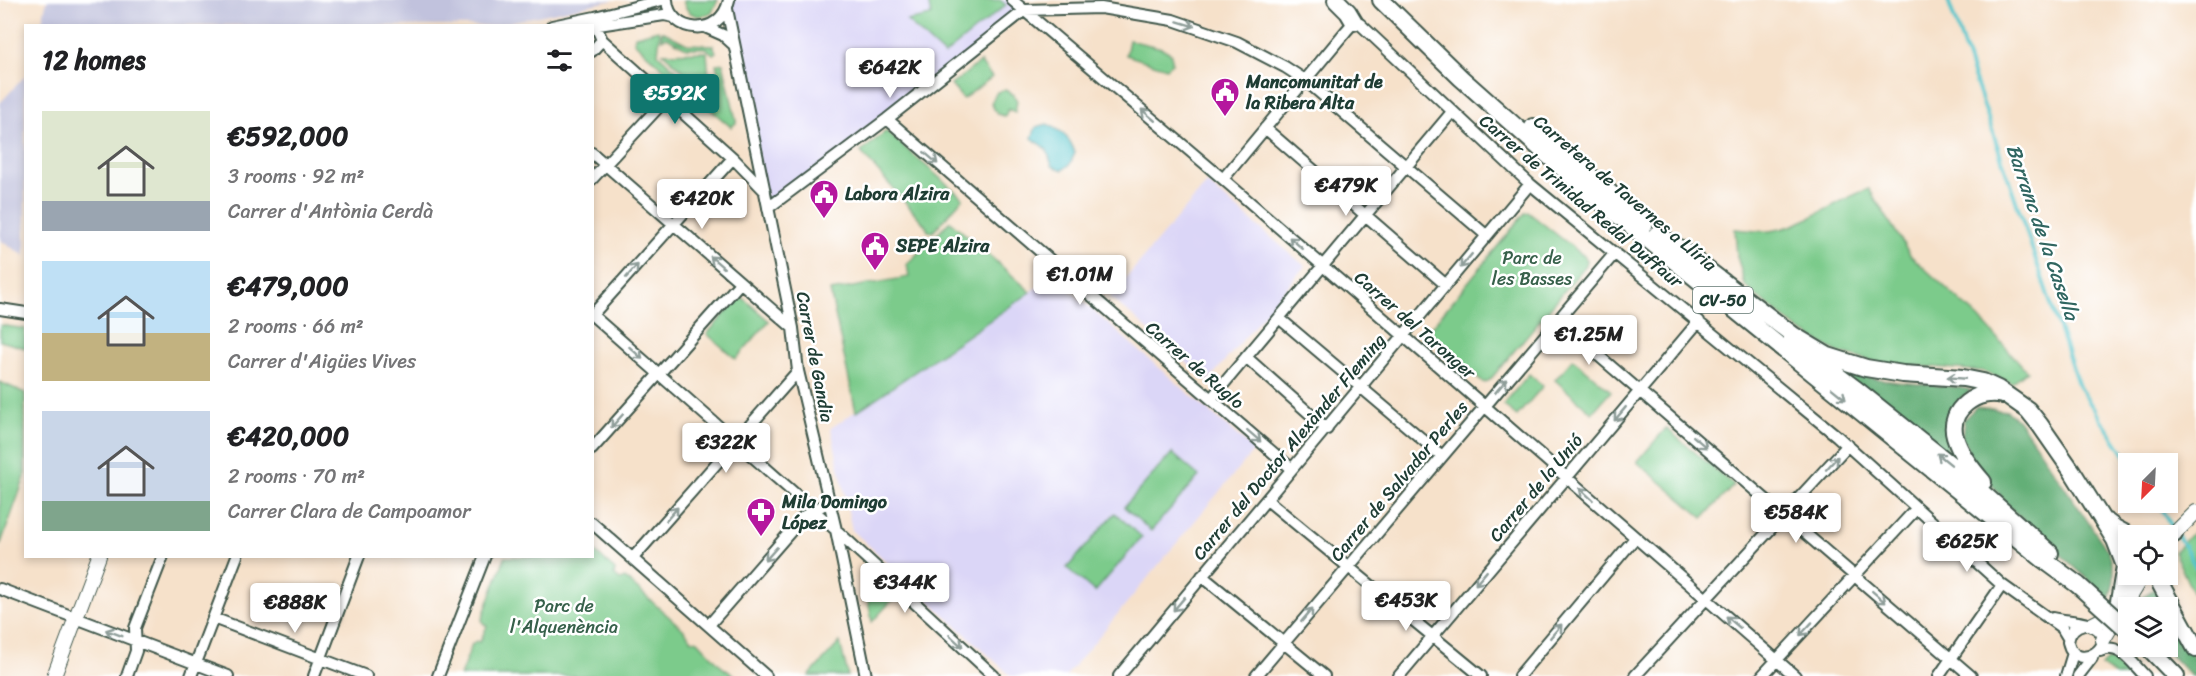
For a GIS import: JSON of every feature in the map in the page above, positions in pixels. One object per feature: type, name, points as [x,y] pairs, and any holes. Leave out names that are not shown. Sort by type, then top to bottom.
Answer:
[{"type":"main road","points":[[1336,0],[1354,22]]},
{"type":"main road","name":"Carretera de Tavernes a Llíria","points":[[1381,0],[1461,78],[1588,190],[2021,542],[2078,585],[2118,621]]},
{"type":"main road","name":"Carretera de Tavernes a Llíria","points":[[1392,0],[1465,69],[1657,234],[1735,298],[1904,427],[2014,519],[2050,553],[2078,585]]},
{"type":"main road","points":[[1657,234],[1685,252],[1793,335],[1828,356],[1866,368],[1983,382],[2028,410],[2096,507],[2124,558],[2125,573],[2120,597]]},
{"type":"main road","points":[[2010,397],[1988,393],[1967,401],[1956,421],[1954,434],[1960,450],[1972,469],[2014,519]]},
{"type":"main road","points":[[2096,507],[2118,530]]},
{"type":"main road","points":[[2178,529],[2195,513]]},
{"type":"main road","points":[[54,676],[98,558]]},
{"type":"main road","points":[[2123,597],[2134,585]]},
{"type":"main road","points":[[2098,649],[2136,585]]},
{"type":"main road","points":[[2161,585],[2196,649]]},
{"type":"main road","points":[[2088,625],[2099,621],[2118,602]]},
{"type":"main road","points":[[2158,657],[2176,676]]},
{"type":"street","points":[[562,24],[662,0]]},
{"type":"street","points":[[667,0],[669,10],[674,17]]},
{"type":"street","name":"Carrer del Taronger","points":[[1012,0],[1223,179],[1795,676]]},
{"type":"street","points":[[705,27],[723,17],[729,2]]},
{"type":"street","name":"Carrer de Gandia","points":[[729,2],[733,44],[793,328],[798,371],[830,502],[866,676]]},
{"type":"street","points":[[768,208],[887,119],[1024,10],[1101,8],[1173,20],[1237,42],[1285,67],[1305,80],[1486,235]]},
{"type":"street","points":[[733,44],[723,35],[705,27],[688,26],[674,17],[664,15],[594,26],[602,40],[733,158],[765,191]]},
{"type":"street","points":[[1223,179],[1354,22]]},
{"type":"street","name":"Carrer de Trinidad Redal Duffaur","points":[[1354,22],[1360,24],[1530,184],[1848,446],[2001,585],[2062,628],[2068,638]]},
{"type":"street","points":[[594,49],[602,40]]},
{"type":"street","points":[[594,177],[666,99]]},
{"type":"street","points":[[1211,399],[1452,112]]},
{"type":"street","name":"Carrer de Ruglo","points":[[887,119],[1292,469]]},
{"type":"street","points":[[1265,128],[1446,285]]},
{"type":"street","points":[[594,155],[793,328]]},
{"type":"street","points":[[594,313],[733,158]]},
{"type":"street","name":"Carrer del Doctor Alexànder Fleming","points":[[1119,676],[1530,184]]},
{"type":"street","name":"Carrer de Salvador Perles","points":[[1256,676],[1615,253]]},
{"type":"street","points":[[594,447],[740,283]]},
{"type":"street","points":[[0,309],[24,313]]},
{"type":"street","points":[[594,317],[836,530],[986,673]]},
{"type":"street","points":[[1279,318],[1442,456]]},
{"type":"street","points":[[1557,320],[1971,676]]},
{"type":"street","name":"Carrer de la Unió","points":[[1399,676],[1699,321]]},
{"type":"street","points":[[1246,357],[1327,429]]},
{"type":"street","points":[[633,558],[798,371]]},
{"type":"street","points":[[1635,676],[1848,446]]},
{"type":"street","points":[[1267,500],[1481,676]]},
{"type":"street","points":[[709,625],[801,520],[813,510],[830,502]]},
{"type":"street","points":[[1762,676],[1916,509]]},
{"type":"street","points":[[594,525],[766,676]]},
{"type":"street","points":[[1519,676],[1635,538]]},
{"type":"street","points":[[127,676],[136,651],[135,628],[162,558]]},
{"type":"street","points":[[191,676],[236,558]]},
{"type":"street","points":[[314,676],[358,558]]},
{"type":"street","points":[[438,676],[484,558]]},
{"type":"street","points":[[1202,576],[1324,676]]},
{"type":"street","points":[[1939,676],[2001,585]]},
{"type":"street","points":[[0,590],[228,676]]},
{"type":"street","name":"Carrer de Trinidad Redal Duffaur","points":[[2037,612],[2065,621],[2088,625]]},
{"type":"street","points":[[213,618],[366,676]]},
{"type":"street","points":[[2078,676],[2098,649],[2098,629],[2088,625],[2074,628],[2068,638],[2073,653],[2080,658],[2098,649],[2115,648],[2145,676]]},
{"type":"street","points":[[2066,676],[2073,653]]},
{"type":"shaded area","points":[[47,0],[614,0],[500,24],[41,24]]},
{"type":"shaded area","points":[[728,0],[1012,0],[1025,10],[768,208]]},
{"type":"shaded area","points":[[24,77],[24,255],[0,240],[0,103]]},
{"type":"shaded area","points":[[1207,183],[1305,266],[1208,381],[1110,297]]},
{"type":"shaded area","points":[[1052,275],[1254,450],[1066,676],[1011,676],[852,530],[831,428],[1031,292]]},
{"type":"green space","points":[[683,0],[718,0],[712,12],[698,16],[687,9]]},
{"type":"green space","points":[[928,0],[1000,0],[1006,5],[944,55],[907,21],[931,16]]},
{"type":"green space","points":[[658,30],[660,33],[658,54],[676,70],[675,76],[671,76],[634,42],[635,36]]},
{"type":"green space","points":[[662,31],[687,44],[713,45],[716,52],[713,54],[706,48],[686,48],[667,37],[662,39]]},
{"type":"green space","points":[[1129,40],[1162,48],[1172,54],[1172,63],[1166,68],[1126,55]]},
{"type":"green space","points":[[707,52],[710,95],[663,53]]},
{"type":"green space","points":[[980,62],[992,77],[963,99],[951,85]]},
{"type":"green space","points":[[723,63],[736,120],[731,127],[683,86],[691,83],[707,97],[716,97],[719,77],[716,64]]},
{"type":"green space","points":[[1005,90],[1013,94],[1017,101],[1015,112],[1008,109],[1005,116],[997,114],[991,103],[997,92]]},
{"type":"green space","points":[[886,131],[963,198],[933,232],[928,231],[861,152]]},
{"type":"green space","points":[[1869,189],[1911,256],[1979,318],[2027,371],[2012,383],[1982,371],[1881,363],[1839,353],[1799,330],[1745,285],[1737,256],[1735,229],[1765,231],[1782,228],[1807,219]]},
{"type":"green space","name":"Parc de les Basses","points":[[1528,212],[1584,256],[1587,260],[1586,265],[1490,380],[1485,383],[1429,336],[1428,331]]},
{"type":"green space","points":[[950,221],[1031,292],[856,412],[830,291],[909,277],[907,264]]},
{"type":"green space","points":[[743,298],[769,321],[736,359],[707,334],[738,299]]},
{"type":"green space","points":[[0,325],[24,329],[24,348],[0,341]]},
{"type":"green space","points":[[1573,359],[1611,391],[1592,413],[1555,380]]},
{"type":"green space","points":[[1841,373],[1971,390],[1954,405],[1947,420],[1945,428],[1950,458]]},
{"type":"green space","points":[[1529,374],[1543,386],[1517,416],[1503,405]]},
{"type":"green space","points":[[0,382],[24,393],[24,480],[0,546]]},
{"type":"green space","points":[[1976,407],[2007,411],[2021,423],[2108,551],[2114,575],[2109,599],[2009,507],[1971,458],[1962,437],[1964,419]]},
{"type":"green space","points":[[1666,428],[1734,485],[1703,518],[1637,462]]},
{"type":"green space","points":[[1172,453],[1199,476],[1151,531],[1124,507]]},
{"type":"green space","points":[[1115,513],[1142,537],[1095,592],[1067,568]]},
{"type":"green space","points":[[2196,529],[2196,600],[2178,561],[2178,548]]},
{"type":"green space","name":"Parc de l'Alquenència","points":[[594,551],[615,570],[614,575],[620,580],[625,578],[683,629],[691,639],[698,641],[723,668],[736,676],[460,676],[472,644],[476,641],[480,642],[487,626],[482,619],[505,558],[594,558]]},
{"type":"green space","points":[[867,574],[895,597],[872,622],[864,579]]},
{"type":"green space","points":[[2156,588],[2160,597],[2142,597]]},
{"type":"green space","points":[[2178,631],[2196,662],[2196,676],[2191,676],[2173,657],[2178,657]]},
{"type":"green space","points":[[840,642],[848,676],[809,676]]},
{"type":"green space","points":[[2107,660],[2112,660],[2127,676],[2115,676],[2101,666]]},
{"type":"water","points":[[1047,124],[1065,135],[1075,153],[1070,164],[1063,170],[1052,166],[1047,150],[1032,138],[1036,127]]},
{"type":"waterway","name":"Barranc de la Casella","points":[[1948,0],[2079,387],[2124,453]]},
{"type":"waterway","name":"Barranc de la Casella","points":[[2164,513],[2171,525]]},
{"type":"waterway","name":"Barranc de la Casella","points":[[2178,536],[2196,567]]},
{"type":"place","name":"Mancomunitat de la Ribera Alta","points":[[1225,118]]},
{"type":"place","name":"Labora Alzira","points":[[824,220]]},
{"type":"place","name":"SEPE Alzira","points":[[875,272]]},
{"type":"place","name":"Mila Domingo López","points":[[761,538]]}]
